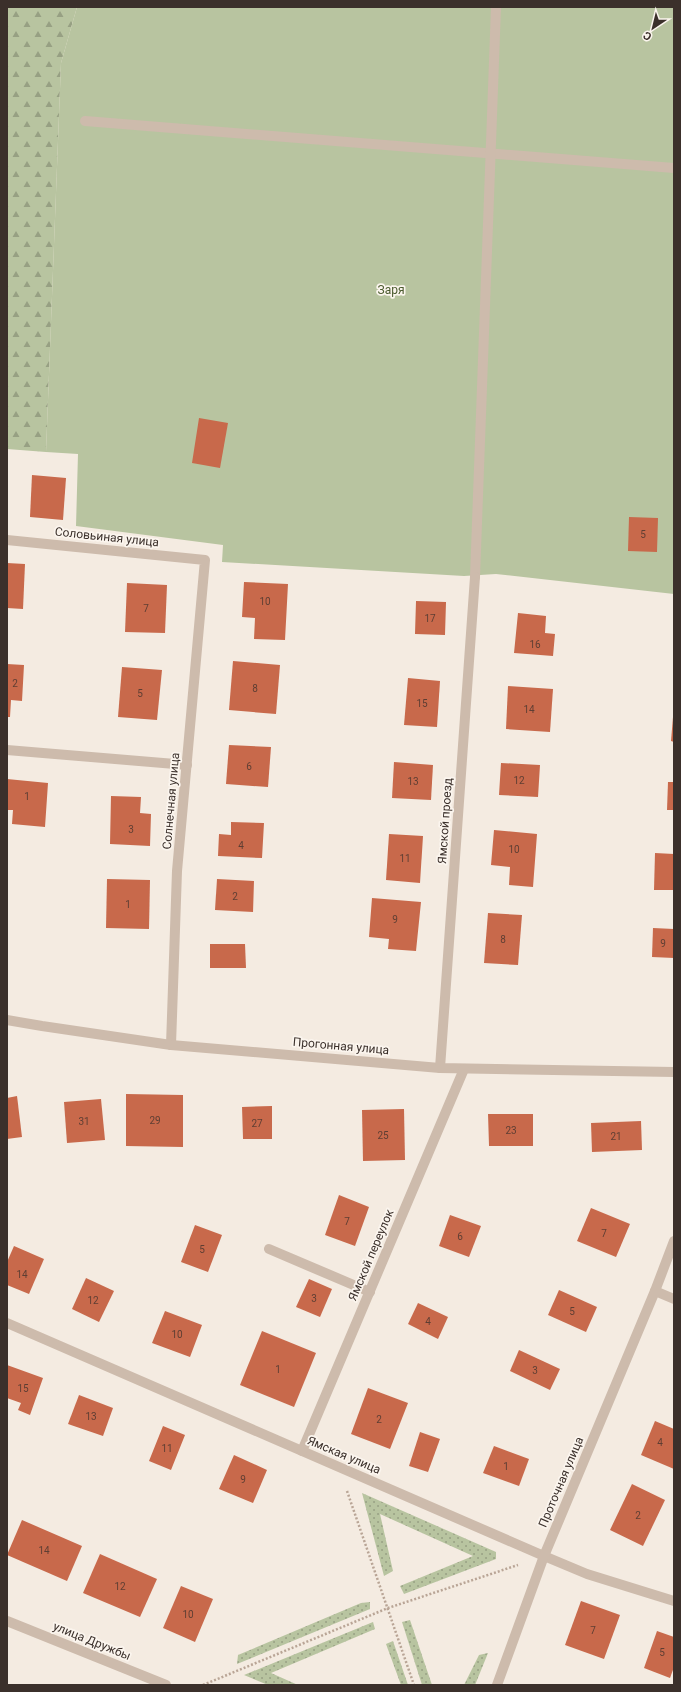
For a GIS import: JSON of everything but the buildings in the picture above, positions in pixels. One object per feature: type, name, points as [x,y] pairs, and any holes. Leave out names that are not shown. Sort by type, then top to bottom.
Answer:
[{"type":"street","name":"Ямской проезд","points":[[440,1068],[475,577],[496,7]]},
{"type":"street","points":[[85,121],[674,168]]},
{"type":"street","name":"Соловьиная улица","points":[[7,540],[205,560]]},
{"type":"street","name":"Солнечная улица","points":[[171,1045],[177,871],[205,560]]},
{"type":"street","points":[[7,750],[187,764]]},
{"type":"street","name":"Прогонная улица","points":[[7,1020],[171,1045],[440,1068],[674,1072]]},
{"type":"street","name":"Ямской переулок","points":[[302,1451],[464,1069]]},
{"type":"street","name":"Проточная улица","points":[[497,1685],[544,1556],[674,1242]]},
{"type":"street","points":[[269,1249],[370,1292]]},
{"type":"street","points":[[655,1291],[674,1299]]},
{"type":"street","name":"Ямская улица","points":[[7,1323],[587,1574],[674,1601]]},
{"type":"street","name":"улица Дружбы","points":[[7,1621],[166,1685]]},
{"type":"path","points":[[346,1488],[414,1685]]},
{"type":"path","points":[[204,1685],[388,1608],[544,1556]]},
{"type":"green space","points":[[7,7],[77,7],[61,63],[46,452],[7,449]]},
{"type":"green space","name":"Заря","points":[[77,7],[674,7],[674,594],[496,574],[464,576],[222,562],[223,545],[76,526],[78,454],[46,452],[61,63]]},
{"type":"green space","points":[[362,1493],[496,1552],[496,1559],[404,1594],[400,1586],[473,1556],[380,1514],[393,1571],[384,1576]]},
{"type":"green space","points":[[370,1602],[370,1609],[237,1664],[238,1655],[361,1603]]},
{"type":"green space","points":[[410,1620],[432,1685],[422,1685],[402,1622]]},
{"type":"green space","points":[[373,1622],[375,1629],[271,1673],[298,1685],[268,1685],[244,1675]]},
{"type":"green space","points":[[393,1641],[408,1685],[401,1685],[386,1644]]},
{"type":"green space","points":[[488,1653],[475,1685],[464,1685],[479,1655]]}]
